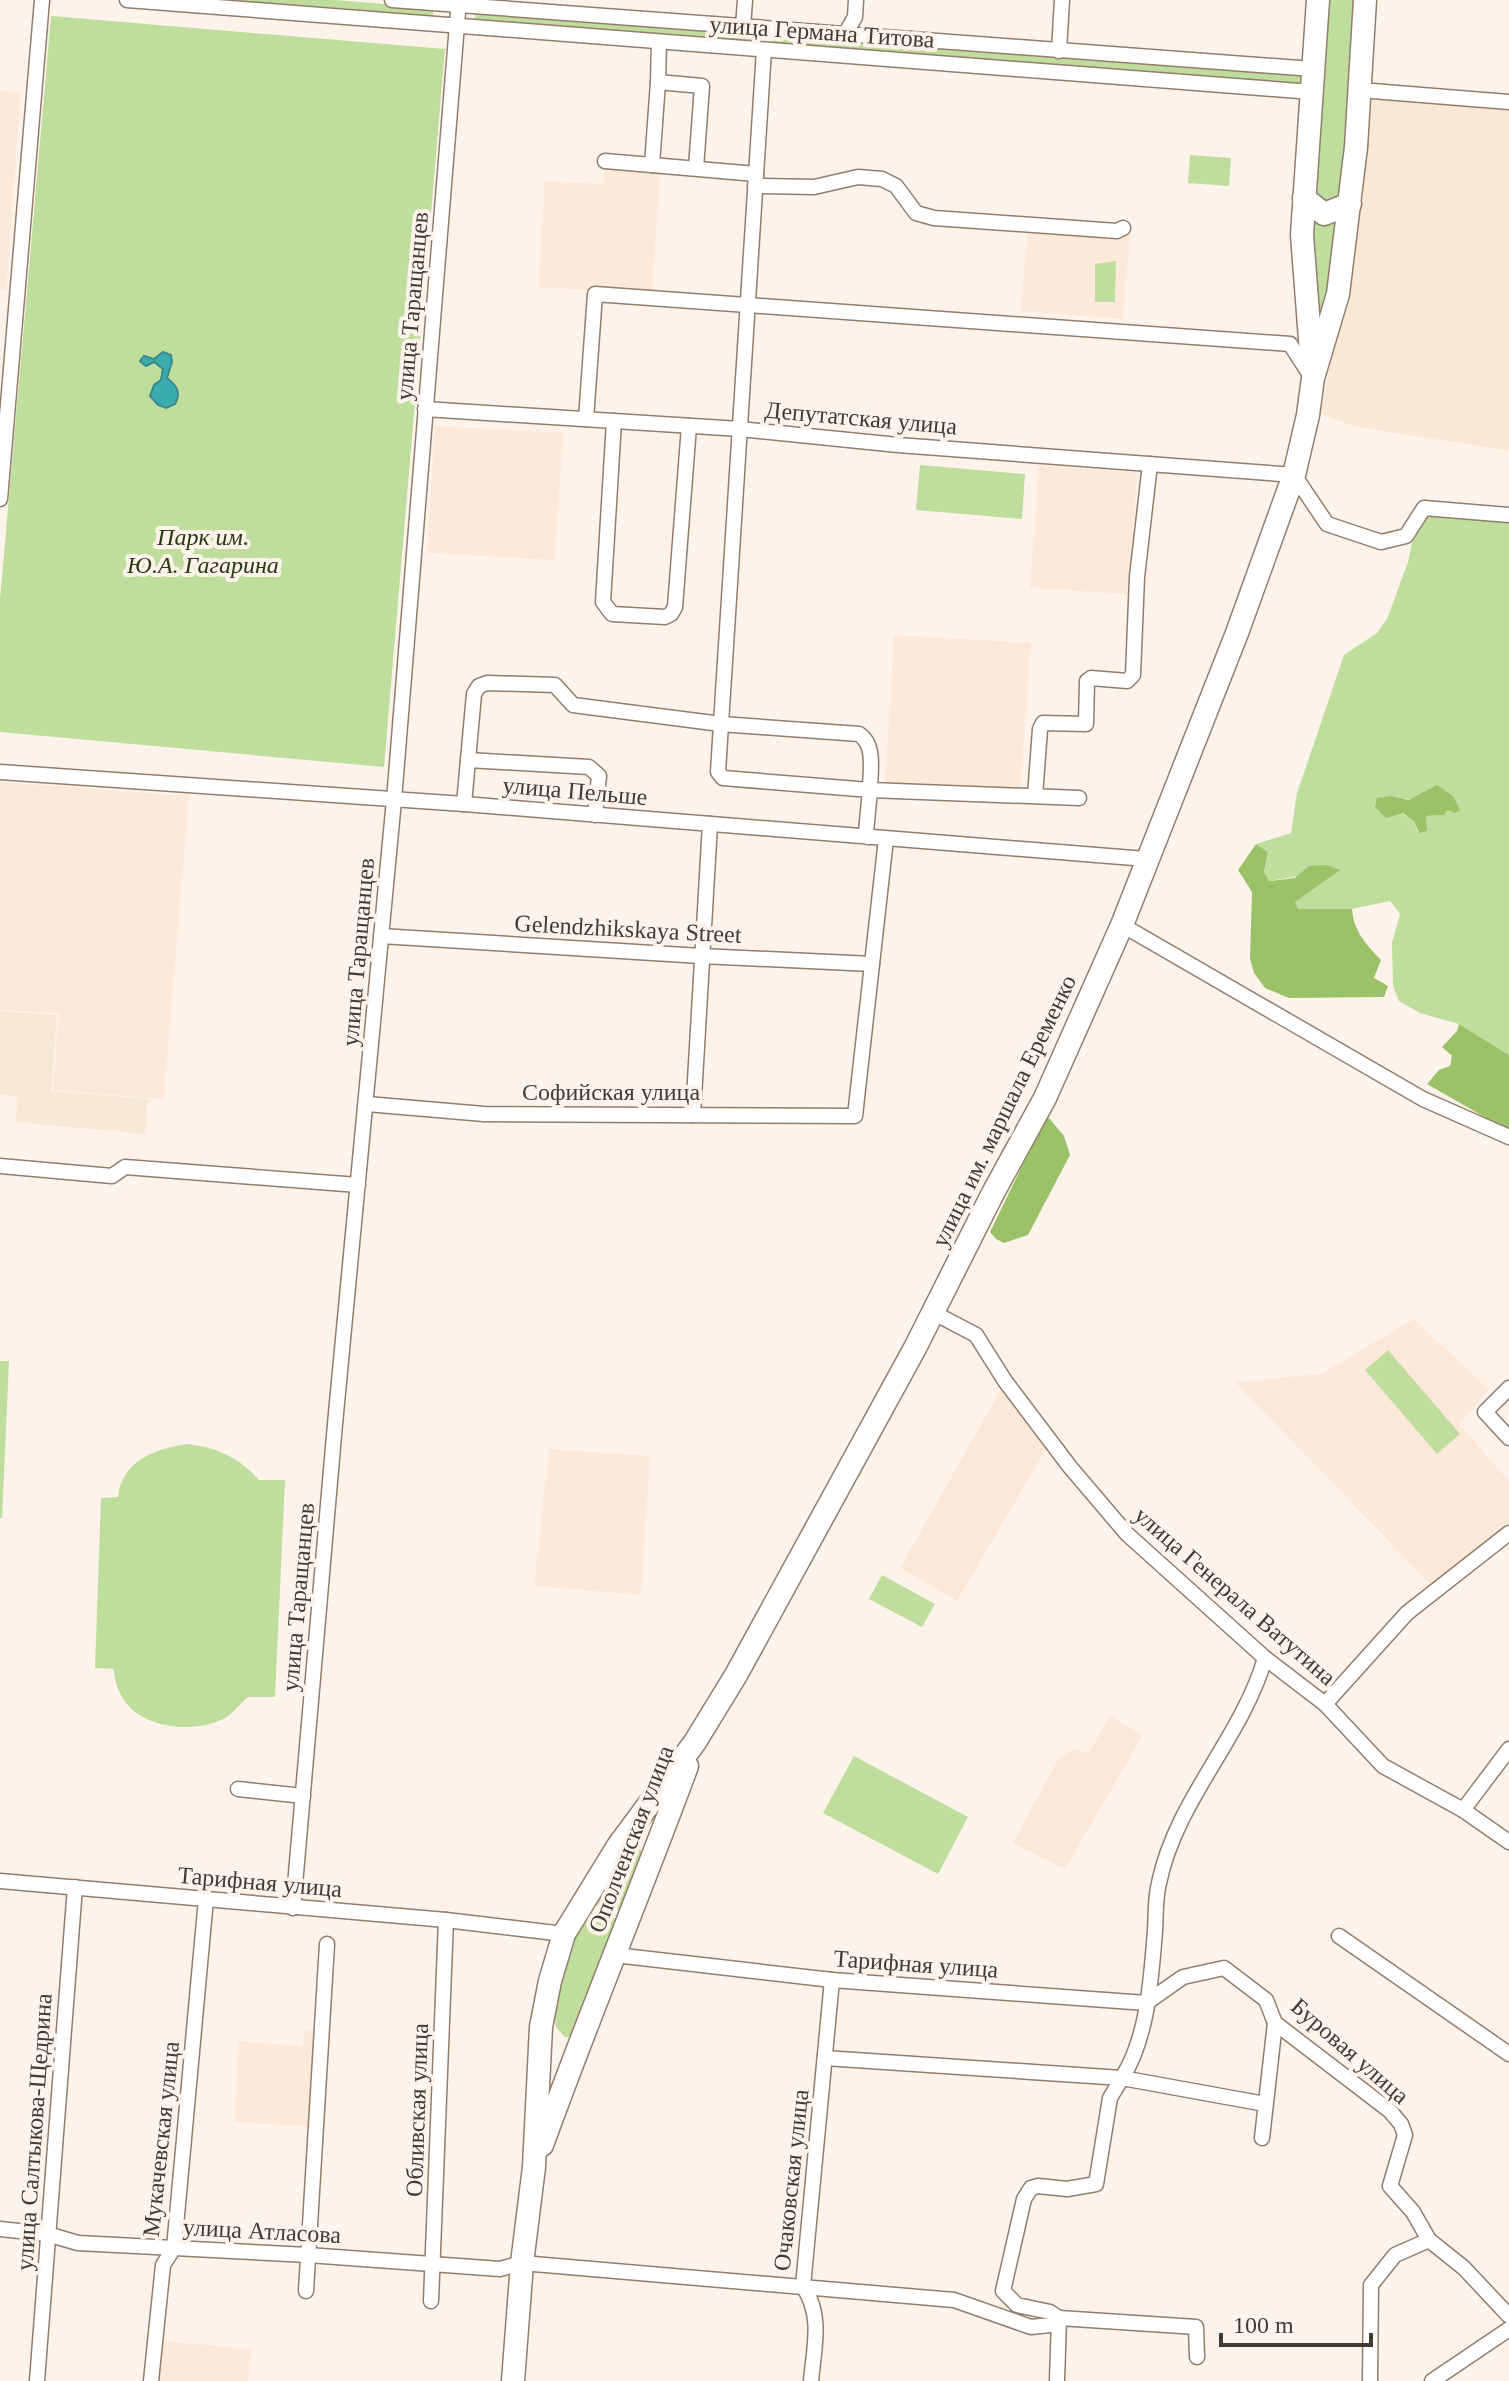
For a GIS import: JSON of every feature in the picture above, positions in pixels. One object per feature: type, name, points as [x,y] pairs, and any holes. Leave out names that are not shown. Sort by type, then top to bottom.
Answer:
[{"type":"highway","name":"улица им. маршала Еременко","points":[[1313,378],[1302,235],[1318,0]]},
{"type":"highway","name":"улица им. маршала Еременко","points":[[695,1742],[736,1675],[934,1313],[993,1193],[1045,1098],[1122,925],[1237,633],[1294,475],[1313,378],[1338,294],[1350,204],[1365,0]]},
{"type":"highway","points":[[1304,198],[1324,214],[1350,204]]},
{"type":"highway","name":"Ополченская улица","points":[[513,2381],[522,2263],[534,2167],[541,2027],[550,1981],[564,1934],[618,1846],[695,1742]]},
{"type":"highway","name":"Ополченская улица","points":[[534,2167],[581,2036],[652,1861],[695,1742]]},
{"type":"highway","points":[[618,1846],[627,1840],[638,1840],[651,1851],[652,1861]]},
{"type":"highway","points":[[541,2027],[555,2042],[565,2046],[575,2043],[581,2036]]},
{"type":"street","points":[[0,499],[42,0]]},
{"type":"street","name":"улица Германа Титова","points":[[127,0],[1257,87],[1312,80]]},
{"type":"street","name":"улица Германа Титова","points":[[392,0],[459,2],[844,36],[1059,51],[1312,80]]},
{"type":"street","points":[[743,27],[745,0]]},
{"type":"street","points":[[844,36],[855,17],[856,0]]},
{"type":"street","points":[[1059,51],[1062,0]]},
{"type":"street","name":"улица Таращанцев","points":[[293,1908],[394,800],[459,2]]},
{"type":"street","points":[[763,29],[718,772],[723,778],[870,790],[1079,798]]},
{"type":"street","points":[[652,165],[659,42]]},
{"type":"street","points":[[658,82],[702,86],[696,168]]},
{"type":"street","points":[[1360,90],[1509,102]]},
{"type":"street","points":[[605,161],[696,168],[814,187],[858,177],[882,179],[896,186],[916,213],[934,218],[1117,231],[1123,228]]},
{"type":"street","points":[[586,419],[595,294],[1290,344],[1313,378]]},
{"type":"street","name":"Депутатская улица","points":[[425,409],[740,429],[898,445],[1294,475]]},
{"type":"street","points":[[614,421],[603,602],[612,614],[665,617],[675,607],[689,426]]},
{"type":"street","points":[[1035,796],[1043,723],[1086,724],[1087,681],[1091,678],[1127,681],[1133,675],[1137,577],[1150,464]]},
{"type":"street","points":[[1294,475],[1327,524],[1381,542],[1406,536],[1424,508],[1509,515]]},
{"type":"street","points":[[464,804],[474,694],[479,686],[487,683],[555,685],[573,705],[721,724],[859,734],[870,746],[868,837]]},
{"type":"street","points":[[468,760],[589,767],[599,776],[595,815]]},
{"type":"street","name":"улица Пельше","points":[[0,772],[464,804],[1146,859]]},
{"type":"street","points":[[693,1115],[710,824]]},
{"type":"street","points":[[872,964],[886,839]]},
{"type":"street","points":[[1122,925],[1423,1099],[1509,1137]]},
{"type":"street","name":"Gelendzhikskaya Street","points":[[381,936],[872,964]]},
{"type":"street","name":"Софийская улица","points":[[367,1104],[484,1114],[855,1116],[872,964]]},
{"type":"street","points":[[0,1166],[112,1176],[125,1167],[358,1185]]},
{"type":"street","name":"улица Генерала Ватутина","points":[[934,1313],[976,1335],[1014,1393],[1070,1467],[1127,1534],[1265,1658],[1325,1704],[1383,1766],[1463,1810],[1509,1842]]},
{"type":"street","points":[[1509,1388],[1485,1412],[1509,1438]]},
{"type":"street","points":[[1325,1704],[1407,1613],[1509,1533]]},
{"type":"street","points":[[1197,2357],[1196,2327],[1059,2318],[1050,2312],[1017,2305],[1003,2291],[1024,2199],[1031,2188],[1067,2189],[1096,2184],[1110,2098],[1128,2068],[1143,2021],[1152,1972],[1158,1885],[1170,1842],[1256,1689],[1265,1658]]},
{"type":"street","points":[[1463,1810],[1509,1749]]},
{"type":"street","points":[[238,1789],[303,1796]]},
{"type":"street","name":"Тарифная улица","points":[[0,1881],[446,1920],[564,1934]]},
{"type":"street","name":"улица Салтыкова-Щедрина","points":[[37,2381],[75,1887]]},
{"type":"street","name":"Мукачевская улица","points":[[151,2381],[163,2265],[174,2248],[206,1899]]},
{"type":"street","name":"Обливская улица","points":[[431,2301],[446,1920]]},
{"type":"street","points":[[1339,1936],[1509,2054]]},
{"type":"street","points":[[306,2291],[327,1944]]},
{"type":"street","name":"Тарифная улица","points":[[615,1955],[832,1980],[1146,2003]]},
{"type":"street","name":"Буровая улица","points":[[1146,2003],[1183,1977],[1224,1968],[1266,2000],[1275,2023],[1390,2111],[1401,2124],[1405,2135],[1390,2186],[1413,2212],[1429,2240]]},
{"type":"street","name":"Очаковская улица","points":[[811,2381],[816,2315],[812,2299],[803,2286],[832,1980]]},
{"type":"street","points":[[1262,2138],[1275,2023]]},
{"type":"street","points":[[825,2058],[1122,2078],[1265,2104]]},
{"type":"street","name":"улица Атласова","points":[[0,2229],[47,2234],[78,2243],[500,2269],[522,2263],[954,2300],[1031,2327],[1059,2324],[1059,2318]]},
{"type":"street","points":[[1370,2381],[1371,2285],[1395,2255],[1429,2240],[1464,2268],[1509,2316]]},
{"type":"street","points":[[1057,2381],[1059,2318]]},
{"type":"street","points":[[1432,2381],[1509,2329]]},
{"type":"shaded area","points":[[0,91],[21,92],[6,290],[0,290]]},
{"type":"shaded area","points":[[1368,98],[1509,109],[1509,451],[1353,426],[1321,414],[1349,266]]},
{"type":"shaded area","points":[[605,168],[660,172],[652,294],[538,287],[545,181],[603,184]]},
{"type":"shaded area","points":[[1028,227],[1130,235],[1123,319],[1021,311]]},
{"type":"shaded area","points":[[435,426],[563,433],[555,560],[427,553]]},
{"type":"shaded area","points":[[1039,466],[1137,472],[1128,594],[1030,588]]},
{"type":"shaded area","points":[[894,635],[1031,643],[1020,794],[885,784]]},
{"type":"shaded area","points":[[0,782],[189,796],[164,1099],[53,1090],[59,1013],[0,1010]]},
{"type":"shaded area","points":[[0,1011],[57,1015],[51,1091],[148,1099],[145,1134],[16,1122],[17,1097],[0,1094]]},
{"type":"shaded area","points":[[1414,1319],[1489,1390],[1459,1424],[1509,1481],[1509,1523],[1431,1585],[1235,1382],[1321,1374]]},
{"type":"shaded area","points":[[1004,1384],[1049,1444],[957,1601],[900,1568]]},
{"type":"shaded area","points":[[549,1449],[650,1456],[641,1595],[534,1586]]},
{"type":"shaded area","points":[[1110,1716],[1143,1735],[1065,1869],[1013,1843],[1059,1758],[1075,1748],[1088,1754]]},
{"type":"shaded area","points":[[304,2031],[318,2032],[312,2127],[234,2122],[239,2041],[303,2046]]},
{"type":"shaded area","points":[[162,2341],[251,2349],[248,2381],[159,2381]]},
{"type":"green space","points":[[216,0],[335,0],[434,8],[432,17]]},
{"type":"green space","points":[[1327,0],[1358,0],[1343,195],[1327,205],[1317,199],[1314,190]]},
{"type":"green space","points":[[476,10],[758,32],[757,43],[475,19]]},
{"type":"green space","name":"Парк им. Ю.А. Гагарина","points":[[51,16],[445,49],[384,767],[0,732],[0,600]]},
{"type":"green space","points":[[773,33],[1303,73],[1302,85],[772,45]]},
{"type":"green space","points":[[1190,155],[1231,158],[1229,186],[1188,183]]},
{"type":"green space","points":[[1342,218],[1334,269],[1316,338],[1310,219]]},
{"type":"green space","points":[[1116,261],[1115,302],[1095,302],[1095,264]]},
{"type":"green space","points":[[920,465],[1025,474],[1022,519],[916,510]]},
{"type":"green space","points":[[1433,509],[1509,515],[1509,1055],[1459,1024],[1420,1013],[1399,1001],[1393,986],[1392,943],[1400,914],[1390,901],[1352,909],[1298,909],[1294,901],[1339,870],[1269,881],[1264,873],[1268,852],[1256,844],[1291,833],[1297,793],[1344,655],[1377,633],[1387,619],[1408,562],[1413,538]],"holes":[[[1392,796],[1460,810],[1426,816],[1418,833],[1414,821],[1402,813]]]},
{"type":"green space","points":[[1437,785],[1453,796],[1460,810],[1426,816],[1427,831],[1419,833],[1414,821],[1403,813],[1386,818],[1375,807],[1377,798],[1392,796],[1409,800]]},
{"type":"green space","points":[[1256,844],[1268,852],[1264,872],[1269,881],[1295,878],[1309,866],[1327,865],[1340,870],[1295,902],[1298,909],[1352,909],[1358,931],[1381,960],[1374,978],[1388,986],[1384,997],[1289,998],[1265,988],[1254,973],[1250,959],[1252,892],[1238,870]]},
{"type":"green space","points":[[1459,1024],[1509,1055],[1509,1128],[1427,1084],[1439,1070],[1450,1066],[1452,1056],[1442,1047],[1457,1031]]},
{"type":"green space","points":[[1049,1118],[1064,1136],[1070,1155],[1028,1235],[1004,1243],[990,1232],[1044,1121]]},
{"type":"green space","points":[[1388,1350],[1460,1434],[1437,1454],[1365,1370]]},
{"type":"green space","points":[[0,1361],[9,1361],[2,1518],[0,1518]]},
{"type":"green space","points":[[187,1444],[227,1455],[259,1480],[285,1480],[275,1697],[248,1697],[225,1718],[182,1727],[152,1721],[139,1714],[120,1693],[113,1669],[95,1668],[101,1498],[118,1497],[126,1474],[142,1459],[163,1449]]},
{"type":"green space","points":[[882,1575],[935,1604],[922,1627],[869,1599]]},
{"type":"green space","points":[[854,1756],[968,1817],[938,1874],[823,1813]]},
{"type":"green space","points":[[636,1845],[642,1851],[620,1910],[594,1904],[626,1848]]},
{"type":"green space","points":[[590,1912],[617,1919],[574,2032],[565,2037],[556,2027],[559,1982],[575,1938]]},
{"type":"water","points":[[163,352],[171,355],[167,378],[178,392],[175,404],[166,408],[150,396],[154,385],[161,380],[163,369],[154,362],[146,366],[140,361],[144,356],[154,359]]}]
